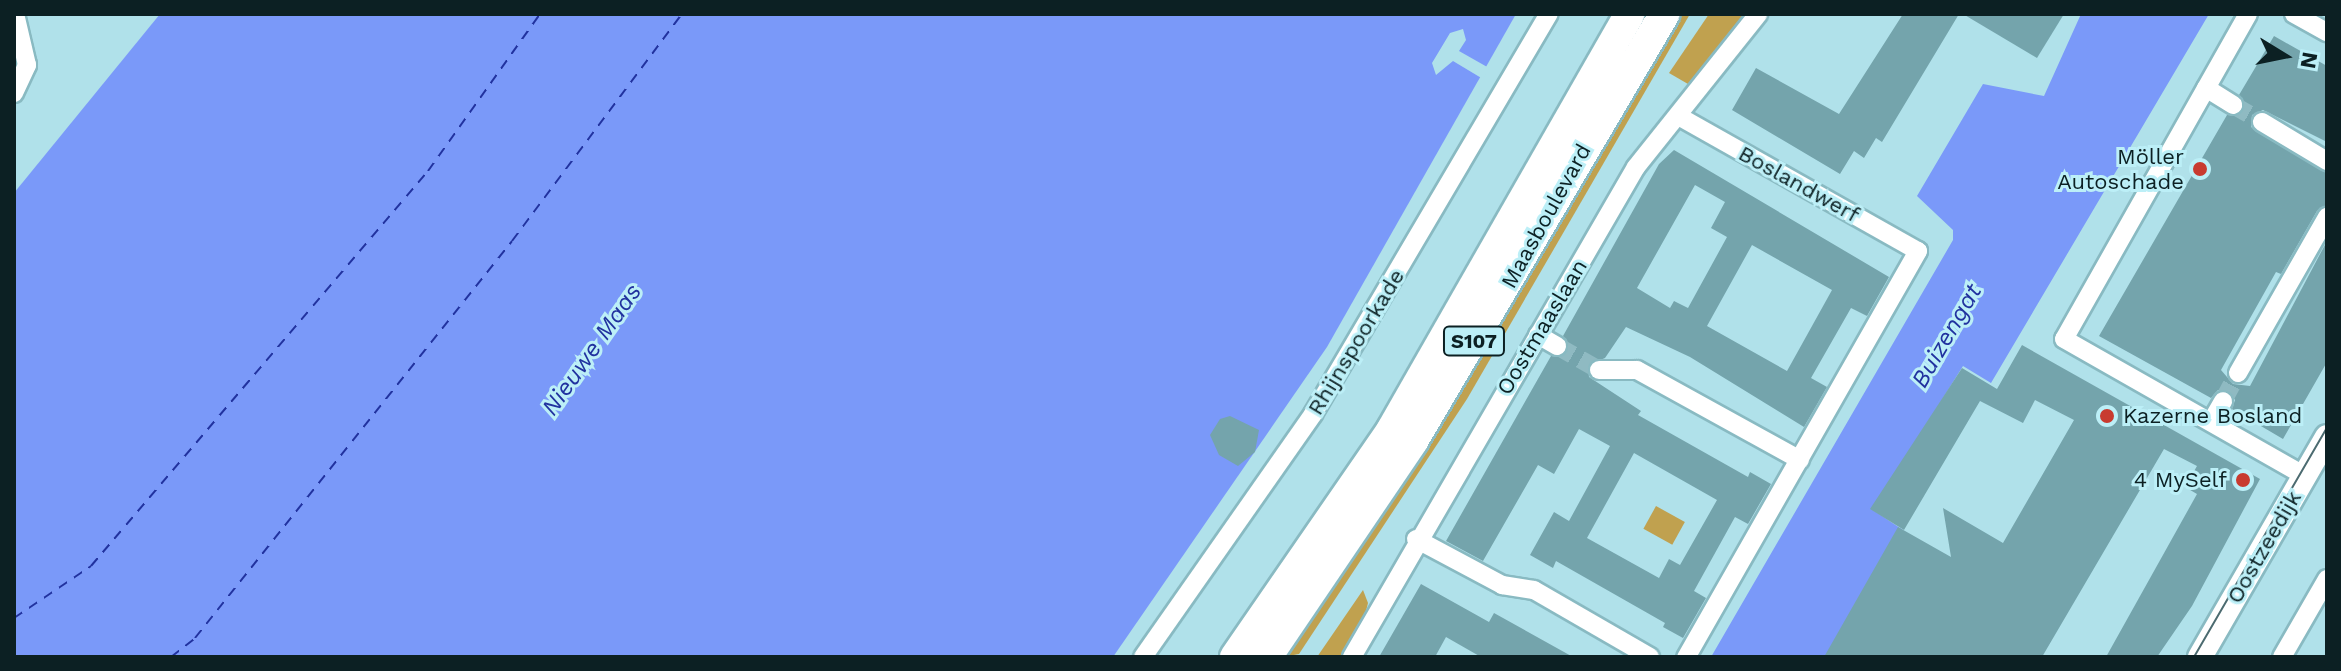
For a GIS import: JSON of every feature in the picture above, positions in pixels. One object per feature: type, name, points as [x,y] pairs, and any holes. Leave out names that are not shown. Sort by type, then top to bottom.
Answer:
[{"type":"main road","name":"Maasboulevard","points":[[1235,657],[1407,404],[1630,14]]},
{"type":"main road","name":"Maasboulevard","points":[[1267,657],[1421,430],[1665,14]]},
{"type":"street","points":[[14,93],[27,65],[15,14]]},
{"type":"street","name":"Rhijnspoorkade","points":[[1143,657],[1313,414],[1549,14]]},
{"type":"street","name":"Oostmaaslaan","points":[[1352,657],[1416,539],[1636,167],[1680,117],[1758,14]]},
{"type":"street","points":[[2248,14],[2064,339],[2305,476]]},
{"type":"street","points":[[2294,14],[2327,32]]},
{"type":"street","points":[[2206,88],[2233,105]]},
{"type":"street","name":"Boslandwerf","points":[[1680,117],[1918,251],[1800,460]]},
{"type":"street","points":[[2262,122],[2327,161]]},
{"type":"street","points":[[2238,373],[2327,217]]},
{"type":"street","points":[[1538,335],[1557,346]]},
{"type":"street","points":[[1599,370],[1637,370],[1800,460],[1686,657]]},
{"type":"street","points":[[2211,422],[2223,401]]},
{"type":"street","name":"Oostzeedijk","points":[[2200,657],[2327,437]]},
{"type":"street","points":[[1416,539],[1502,585],[1534,590],[1650,657]]},
{"type":"street","points":[[2282,657],[2327,579]]},
{"type":"shaded area","points":[[1678,14],[1690,14],[1467,399],[1299,654],[1283,657]]},
{"type":"shaded area","points":[[1709,14],[1747,14],[1688,84],[1669,73]]},
{"type":"shaded area","points":[[1656,506],[1685,522],[1672,545],[1643,529]]},
{"type":"shaded area","points":[[1363,590],[1368,603],[1365,615],[1341,657],[1317,657]]},
{"type":"water","name":"Nieuwe Maas","points":[[160,14],[1516,14],[1327,347],[1113,657],[14,657],[14,193]]},
{"type":"water","name":"Buizengat","points":[[2081,14],[2209,14],[1991,383],[1963,366],[1873,510],[1903,530],[1830,657],[1711,657],[1953,240],[1953,230],[1917,196],[1983,84],[2044,96]]},
{"type":"pier","points":[[1463,29],[1466,40],[1459,51],[1489,68],[1483,79],[1453,61],[1436,75],[1432,63],[1450,33]]},
{"type":"building","points":[[1903,14],[1959,14],[1882,142],[1876,138],[1864,158],[1854,151],[1840,174],[1732,110],[1756,68],[1839,114]]},
{"type":"building","points":[[1963,14],[2064,14],[2037,58]]},
{"type":"building","points":[[2274,36],[2327,66],[2327,142],[2263,110],[2252,115],[2251,127],[2326,173],[2327,205],[2317,211],[2281,274],[2276,272],[2221,370],[2233,384],[2250,386],[2327,241],[2327,362],[2283,439],[2232,409],[2235,400],[2228,390],[2218,390],[2211,398],[2099,336],[2227,115],[2243,111],[2239,95]]},
{"type":"building","points":[[1674,150],[1889,277],[1867,316],[1851,308],[1811,378],[1827,387],[1804,427],[1690,357],[1626,327],[1605,358],[1588,365],[1589,377],[1641,411],[1638,415],[1748,477],[1750,472],[1771,484],[1748,524],[1735,517],[1694,591],[1706,598],[1683,638],[1663,627],[1665,623],[1556,561],[1553,568],[1530,555],[1554,512],[1569,521],[1610,446],[1579,429],[1554,474],[1538,465],[1483,561],[1446,541],[1551,356],[1567,353],[1563,336],[1659,164]],"holes":[[[1695,185],[1725,202],[1711,228],[1727,237],[1688,308],[1674,301],[1670,308],[1637,288]],[[1752,245],[1832,290],[1787,371],[1707,326]],[[1634,453],[1717,500],[1680,565],[1669,559],[1659,578],[1587,538]]]},
{"type":"building","points":[[2022,345],[2260,479],[2192,606],[2157,657],[2106,657],[2197,494],[2185,487],[2197,466],[2164,449],[2042,657],[1824,657],[1898,527],[1951,557],[1943,508],[2003,543],[2074,420],[2035,400],[2023,423],[1980,401],[1904,530],[1870,509],[1962,368],[1997,389]]},
{"type":"building","points":[[1230,416],[1259,430],[1255,452],[1238,466],[1219,455],[1210,435],[1220,419]]},
{"type":"building","points":[[1421,584],[1489,622],[1494,613],[1573,657],[1481,657],[1446,637],[1435,657],[1379,657]]},
{"type":"ferry route","points":[[14,618],[91,566],[428,171],[540,14]]},
{"type":"ferry route","points":[[171,657],[195,638],[512,241],[682,14]]},
{"type":"tunnel","points":[[2233,105],[2262,122]]},
{"type":"tunnel","points":[[1557,346],[1599,370]]},
{"type":"tunnel","points":[[2223,401],[2238,373]]},
{"type":"tram line","points":[[2194,657],[2327,428]]},
{"type":"place","name":"Möller Autoschade","points":[[2200,169]]},
{"type":"place","name":"Kazerne Bosland","points":[[2107,416]]},
{"type":"place","name":"4 MySelf","points":[[2243,480]]}]
